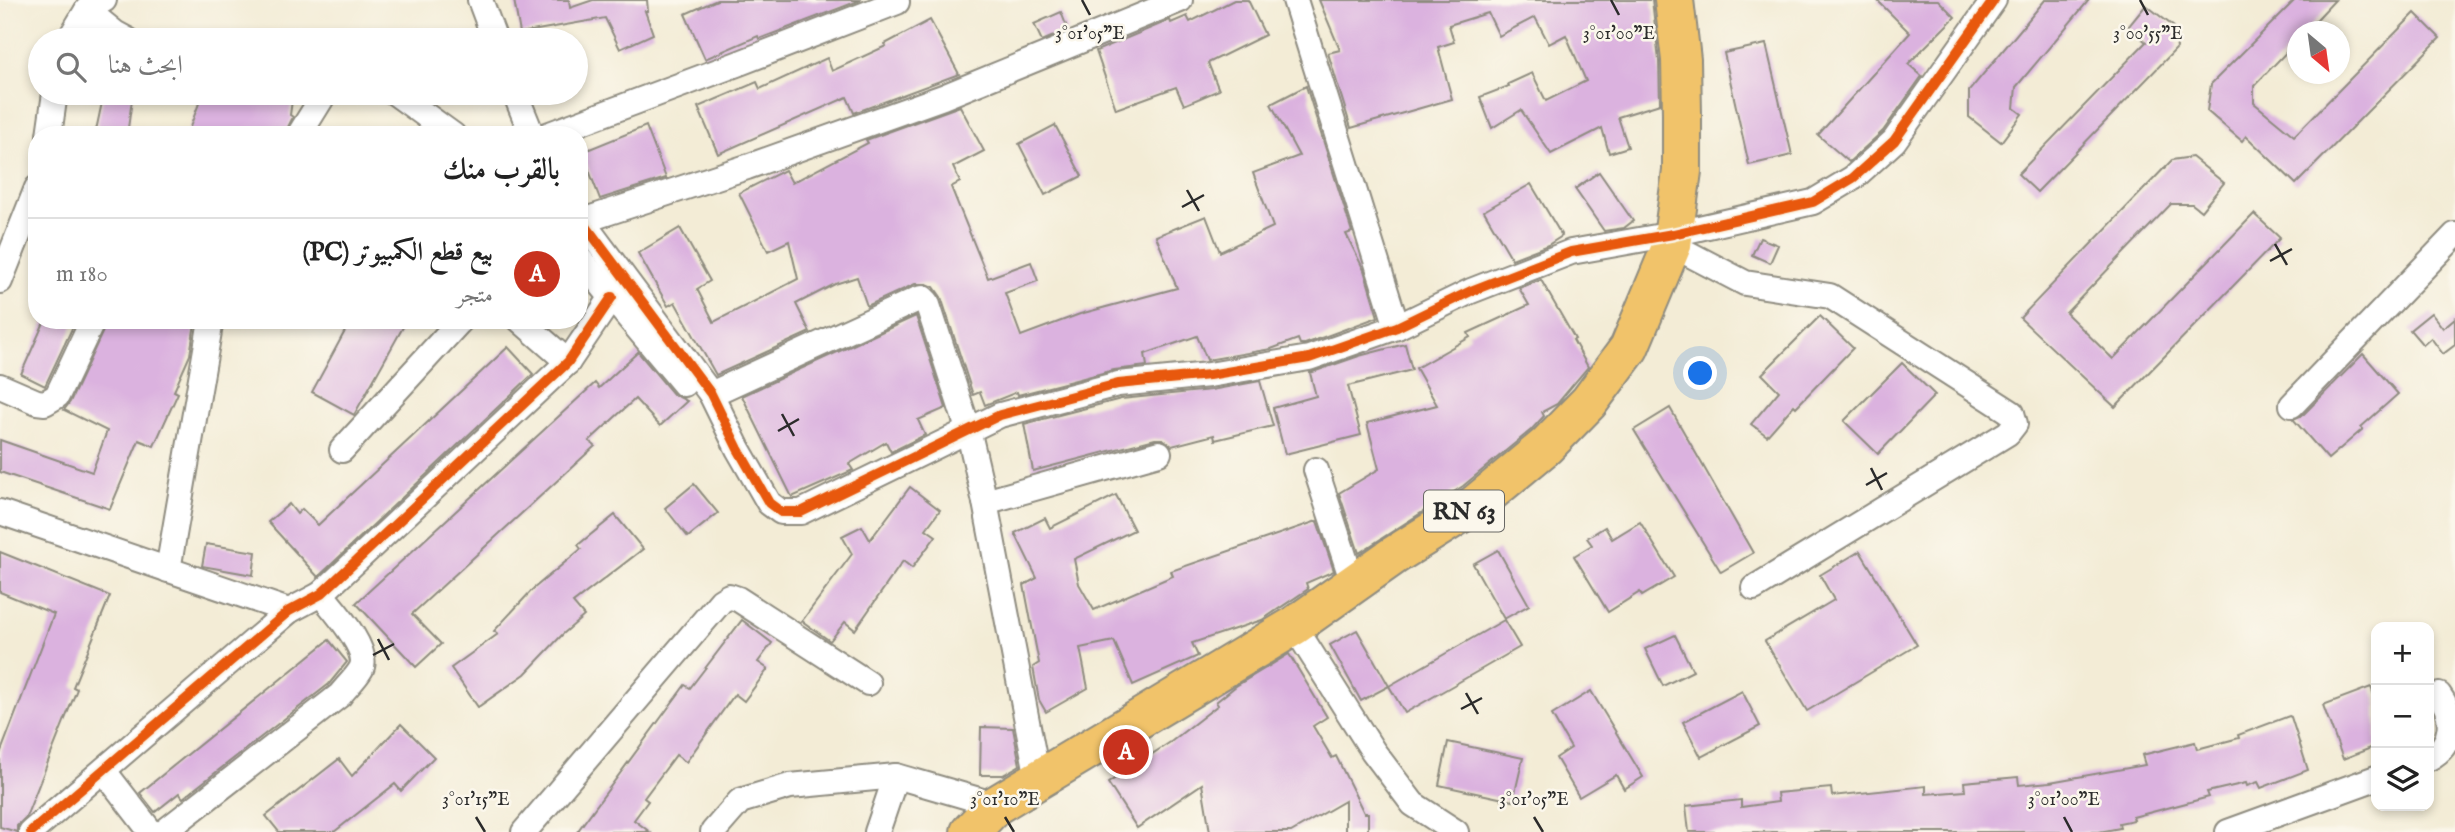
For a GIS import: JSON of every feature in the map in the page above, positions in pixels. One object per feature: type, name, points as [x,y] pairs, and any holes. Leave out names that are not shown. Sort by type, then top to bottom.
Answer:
[{"type":"main road","name":"RN 63","points":[[970,832],[996,805],[1294,626],[1353,583],[1476,504],[1546,446],[1589,402],[1629,348],[1673,240],[1682,171],[1681,60],[1674,0]]},
{"type":"street","points":[[480,0],[490,28]]},
{"type":"street","points":[[588,217],[747,167],[943,97],[1180,0]]},
{"type":"street","points":[[1294,0],[1397,327]]},
{"type":"street","points":[[588,230],[711,394],[769,503],[781,512],[801,512],[1000,415],[1118,384],[1209,375],[1309,358],[1397,327],[1471,291],[1571,252],[1673,240],[1813,202],[1853,178],[1894,141],[1994,0]]},
{"type":"street","points":[[571,126],[897,2]]},
{"type":"street","points":[[78,28],[95,5],[111,28]]},
{"type":"street","points":[[50,126],[53,105]]},
{"type":"street","points":[[305,126],[318,105]]},
{"type":"street","points":[[412,105],[441,126]]},
{"type":"street","points":[[521,105],[529,126]]},
{"type":"street","points":[[0,281],[28,211]]},
{"type":"street","points":[[2292,405],[2455,235]]},
{"type":"street","points":[[1673,240],[1745,283],[1830,296],[2012,413],[2015,424],[2008,433],[1754,588]]},
{"type":"street","points":[[588,269],[738,449]]},
{"type":"street","points":[[31,832],[289,611],[321,594],[568,362],[612,297]]},
{"type":"street","points":[[711,394],[923,298],[927,302],[968,429],[985,502],[1038,779]]},
{"type":"street","points":[[0,386],[37,402],[44,403],[57,396],[62,391],[89,329]]},
{"type":"street","points":[[168,570],[209,329]]},
{"type":"street","points":[[342,450],[453,329]]},
{"type":"street","points":[[530,329],[568,362]]},
{"type":"street","points":[[985,502],[1159,453]]},
{"type":"street","points":[[1316,470],[1353,583]]},
{"type":"street","points":[[0,512],[289,611]]},
{"type":"street","points":[[164,832],[340,695],[362,668],[363,657],[354,637],[321,594]]},
{"type":"street","points":[[524,832],[721,601],[729,596],[738,598],[868,683]]},
{"type":"street","points":[[1294,626],[1373,751],[1413,804],[1456,832]]},
{"type":"street","points":[[2434,755],[2441,750],[2451,729],[2449,711],[2440,695]]},
{"type":"street","points":[[104,771],[151,832]]},
{"type":"street","points":[[713,832],[740,801],[790,786],[896,776],[996,805]]},
{"type":"street","points":[[877,832],[896,776]]},
{"type":"street","points":[[2228,832],[2371,780]]},
{"type":"building","points":[[514,0],[569,0],[570,8],[593,0],[647,0],[648,11],[645,11],[653,34],[620,49],[605,18],[548,28],[519,28]]},
{"type":"building","points":[[717,0],[861,0],[759,39],[758,36],[705,59],[685,14]]},
{"type":"building","points":[[1234,0],[1248,0],[1265,35],[1208,63],[1219,90],[1184,105],[1176,87],[1116,109],[1096,51],[1170,20],[1171,23],[1187,16],[1190,22]]},
{"type":"building","points":[[1319,0],[1652,0],[1659,61],[1660,104],[1618,117],[1628,147],[1609,153],[1602,128],[1551,154],[1521,110],[1492,128],[1480,97],[1509,86],[1508,84],[1532,73],[1546,101],[1586,81],[1566,35],[1549,44],[1535,17],[1499,36],[1488,13],[1449,25],[1454,42],[1438,47],[1452,99],[1351,128],[1328,53],[1340,50]]},
{"type":"building","points":[[1877,0],[1938,0],[1955,17],[1908,64],[1922,76],[1883,131],[1849,162],[1818,135],[1910,33]]},
{"type":"building","points":[[2045,0],[2089,0],[2016,87],[2014,108],[2022,114],[2001,142],[1969,117],[1969,91]]},
{"type":"building","points":[[2295,0],[2335,0],[2315,21],[2287,21],[2287,52],[2254,86],[2254,103],[2294,136],[2345,84],[2350,84],[2350,79],[2415,13],[2440,38],[2296,184],[2246,136],[2242,141],[2207,111],[2211,84]]},
{"type":"building","points":[[2146,5],[2174,27],[2177,48],[2037,192],[2018,174],[2146,42],[2128,27]]},
{"type":"building","points":[[1061,12],[1068,30],[1042,41],[1034,24]]},
{"type":"building","points":[[930,20],[959,74],[854,113],[847,97],[718,154],[698,107],[757,82],[760,89],[827,58],[832,71],[886,46],[885,44]]},
{"type":"building","points":[[1766,44],[1792,155],[1749,165],[1724,53]]},
{"type":"building","points":[[1306,86],[1352,232],[1346,234],[1364,270],[1378,317],[1305,344],[1300,344],[1298,339],[1271,349],[1207,360],[1197,336],[1145,354],[1147,366],[1114,370],[1018,395],[1017,392],[985,405],[980,392],[973,395],[941,297],[934,287],[915,284],[867,306],[857,277],[835,284],[796,304],[810,332],[716,375],[675,302],[668,306],[638,253],[680,228],[710,281],[697,289],[714,322],[798,279],[789,241],[768,251],[739,193],[785,170],[792,183],[868,143],[866,140],[960,106],[984,151],[953,167],[960,182],[951,187],[988,278],[1031,262],[1038,281],[1005,293],[1021,336],[1080,314],[1177,288],[1156,236],[1206,216],[1220,252],[1273,227],[1253,173],[1299,156],[1271,104]]},
{"type":"building","points":[[101,105],[131,105],[128,126],[97,126]]},
{"type":"building","points":[[198,105],[291,105],[290,115],[293,117],[288,126],[190,126]]},
{"type":"building","points":[[1055,125],[1082,176],[1045,195],[1019,144]]},
{"type":"building","points":[[646,126],[666,178],[600,199],[588,168],[588,150]]},
{"type":"building","points":[[2192,157],[2224,183],[2201,211],[2192,204],[2171,204],[2066,313],[2113,359],[2254,214],[2280,238],[2115,407],[2020,318],[2172,160]]},
{"type":"building","points":[[1599,172],[1633,221],[1624,228],[1604,231],[1575,189]]},
{"type":"building","points":[[1531,184],[1562,236],[1548,245],[1512,259],[1484,211]]},
{"type":"building","points":[[1760,238],[1778,245],[1770,263],[1752,255]]},
{"type":"building","points":[[1541,280],[1588,367],[1557,404],[1542,412],[1544,416],[1531,430],[1463,486],[1359,553],[1339,493],[1379,469],[1367,423],[1437,405],[1416,368],[1470,337],[1468,333],[1529,305],[1519,288]]},
{"type":"building","points":[[2431,313],[2443,328],[2455,318],[2455,345],[2443,354],[2431,338],[2423,345],[2410,330]]},
{"type":"building","points":[[916,316],[946,408],[918,420],[925,435],[891,452],[886,442],[849,464],[853,470],[792,497],[742,396]]},
{"type":"building","points":[[1820,316],[1853,348],[1796,407],[1794,405],[1767,436],[1751,424],[1779,391],[1762,374]]},
{"type":"building","points":[[41,329],[72,329],[45,386],[21,374]]},
{"type":"building","points":[[104,329],[194,329],[190,355],[174,391],[178,393],[154,446],[139,440],[110,509],[0,472],[0,440],[92,472],[107,431],[64,410]]},
{"type":"building","points":[[346,329],[402,329],[354,415],[312,392]]},
{"type":"building","points":[[1405,344],[1412,370],[1348,386],[1361,435],[1285,454],[1273,408],[1316,396],[1310,373]]},
{"type":"building","points":[[508,347],[533,374],[318,577],[268,522],[289,504],[297,514],[302,509],[318,525]]},
{"type":"building","points":[[638,352],[673,394],[687,401],[660,426],[635,399],[589,441],[595,446],[412,614],[441,644],[416,667],[356,603],[595,383],[599,388]]},
{"type":"building","points":[[2363,354],[2398,394],[2328,459],[2293,419],[2303,415]]},
{"type":"building","points":[[1902,363],[1935,395],[1878,454],[1844,421]]},
{"type":"building","points":[[1260,381],[1273,426],[1215,440],[1214,435],[1172,446],[1163,439],[1155,439],[1033,471],[1024,424],[1121,399],[1211,390]]},
{"type":"building","points":[[1670,408],[1753,553],[1721,572],[1634,430]]},
{"type":"building","points":[[694,484],[718,513],[688,537],[665,508]]},
{"type":"building","points":[[910,487],[940,510],[926,529],[936,536],[912,568],[903,561],[855,630],[845,622],[830,641],[802,621],[852,554],[842,536],[862,526],[870,540]]},
{"type":"building","points":[[1116,495],[1134,530],[1074,559],[1079,584],[1094,610],[1173,576],[1171,571],[1317,521],[1334,571],[1306,583],[1308,589],[1262,620],[1192,643],[1198,656],[1133,685],[1114,641],[1080,648],[1088,688],[1046,712],[1039,700],[1033,667],[1039,663],[1024,585],[1037,578],[1015,533],[1045,518],[1050,528]]},
{"type":"building","points":[[615,515],[643,549],[573,603],[584,616],[525,674],[478,707],[451,668],[498,634],[494,631],[533,589],[581,549],[578,545]]},
{"type":"building","points":[[1640,522],[1674,577],[1642,596],[1640,592],[1608,612],[1574,556],[1592,545],[1587,538],[1605,527],[1612,539]]},
{"type":"building","points":[[206,544],[256,552],[253,575],[202,566]]},
{"type":"building","points":[[1498,550],[1529,605],[1504,619],[1473,564]]},
{"type":"building","points":[[1860,551],[1917,645],[1807,711],[1765,641],[1834,600],[1820,575]]},
{"type":"building","points":[[0,552],[110,596],[73,687],[77,689],[26,817],[17,826],[17,832],[0,827],[0,754],[54,614],[0,592]]},
{"type":"building","points":[[742,620],[772,643],[758,662],[768,669],[744,701],[735,694],[686,762],[676,755],[644,798],[648,801],[634,820],[650,832],[577,832],[685,685],[690,688]]},
{"type":"building","points":[[1504,620],[1520,647],[1405,713],[1389,686]]},
{"type":"building","points":[[1357,630],[1389,686],[1361,701],[1330,645]]},
{"type":"building","points":[[1675,635],[1693,671],[1663,686],[1645,649]]},
{"type":"building","points":[[329,640],[347,662],[329,684],[183,798],[179,793],[155,812],[140,793]]},
{"type":"building","points":[[1289,654],[1327,717],[1313,726],[1332,758],[1336,756],[1364,813],[1368,813],[1368,832],[1345,832],[1345,801],[1291,832],[1210,832],[1202,784],[1137,828],[1108,783],[1172,741],[1218,705],[1216,702],[1236,686]]},
{"type":"building","points":[[2371,687],[2371,748],[2343,759],[2323,705]]},
{"type":"building","points":[[1591,691],[1643,777],[1624,789],[1616,775],[1579,797],[1556,758],[1571,748],[1552,715]]},
{"type":"building","points":[[1742,691],[1760,726],[1701,757],[1683,722]]},
{"type":"building","points":[[2289,716],[2308,770],[2261,788],[2258,782],[2207,792],[2209,797],[2133,817],[2134,820],[2119,823],[2120,828],[2099,832],[1689,832],[1686,806],[1741,800],[1741,807],[1778,802],[1777,793],[1831,788],[1832,796],[1926,786],[1926,794],[1965,791],[1964,782],[2018,777],[2019,785],[2050,782],[2145,765],[2142,755],[2195,742],[2197,749],[2239,738],[2238,735]]},
{"type":"building","points":[[401,724],[434,757],[401,791],[395,784],[334,832],[279,832],[266,816],[339,759],[352,776]]},
{"type":"building","points":[[981,727],[1013,728],[1020,765],[1003,775],[980,775]]},
{"type":"building","points":[[1448,742],[1523,758],[1513,801],[1439,785]]},
{"type":"cycle path","points":[[588,229],[711,394],[769,503],[781,512],[801,512],[1000,415],[1118,384],[1209,375],[1309,358],[1397,327],[1471,291],[1571,252],[1673,234],[1813,202],[1853,178],[1894,141],[1994,0]]},
{"type":"cycle path","points":[[31,832],[289,611],[321,594],[568,362],[612,297]]},
{"type":"place","name":"بيع قطع الكمبيوتر (PC)","points":[[1126,752]]}]
